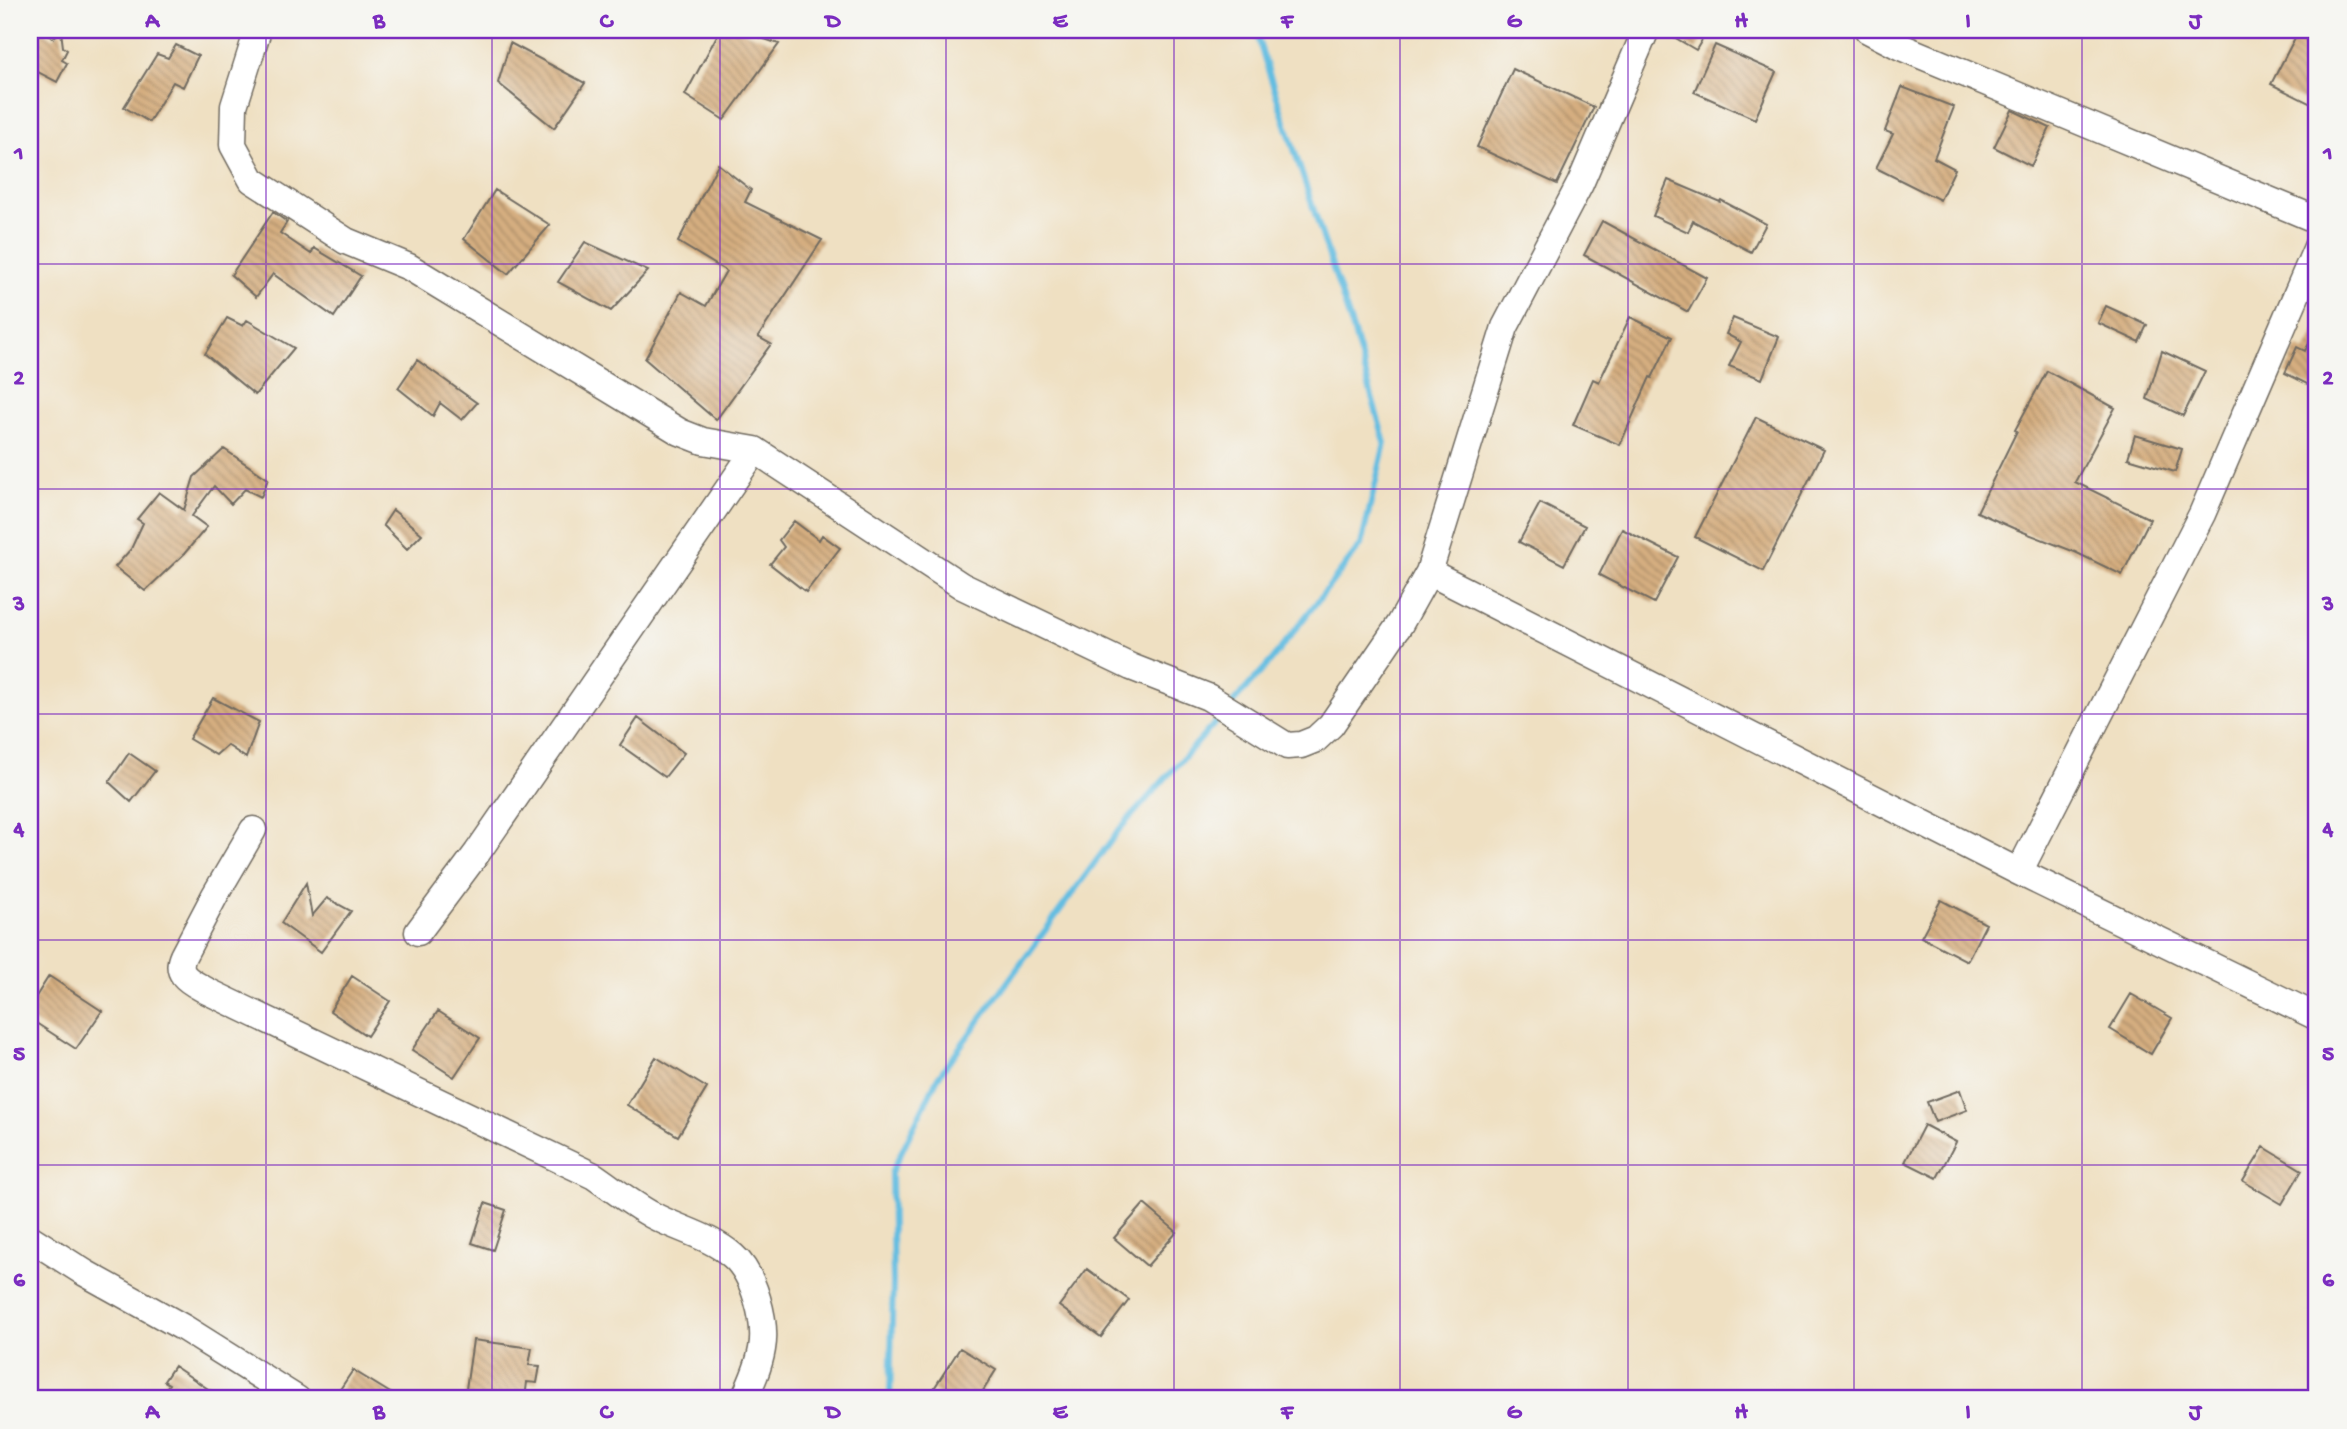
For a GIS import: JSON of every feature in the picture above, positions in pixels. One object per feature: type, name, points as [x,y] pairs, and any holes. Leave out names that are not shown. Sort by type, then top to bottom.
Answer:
[{"type":"street","points":[[258,30],[234,106],[233,145],[252,180],[346,241],[409,267],[680,432],[703,441],[755,450],[962,586],[1131,667],[1208,697],[1287,746],[1301,745],[1316,739],[1331,725],[1400,624],[1429,572],[1505,327],[1580,184],[1646,30]]},
{"type":"street","points":[[1868,30],[1901,47],[2317,220]]},
{"type":"street","points":[[2019,872],[2202,514],[2317,247]]},
{"type":"street","points":[[418,932],[477,853],[755,450]]},
{"type":"street","points":[[1429,572],[2019,872],[2317,1017]]},
{"type":"street","points":[[253,830],[183,956],[179,964],[181,973],[207,991],[594,1176],[651,1214],[734,1256],[750,1279],[762,1318],[763,1348],[744,1399]]},
{"type":"street","points":[[30,1238],[184,1328],[265,1391],[296,1399]]},
{"type":"building","points":[[39,30],[53,38],[61,31],[63,47],[67,50],[62,60],[67,63],[57,82],[30,68],[30,47]]},
{"type":"building","points":[[720,30],[738,30],[779,44],[724,120],[685,95]]},
{"type":"building","points":[[1662,30],[1708,30],[1696,50]]},
{"type":"building","points":[[2299,30],[2317,30],[2317,107],[2271,84]]},
{"type":"building","points":[[510,43],[585,83],[554,128],[498,83]]},
{"type":"building","points":[[176,45],[198,56],[183,87],[173,82],[149,122],[124,107],[157,54],[168,58]]},
{"type":"building","points":[[1715,45],[1776,72],[1755,119],[1694,92]]},
{"type":"building","points":[[1513,69],[1594,107],[1557,184],[1477,147]]},
{"type":"building","points":[[1902,87],[1954,107],[1934,158],[1955,169],[1940,200],[1876,168],[1893,134],[1885,131]]},
{"type":"building","points":[[2012,110],[2050,128],[2031,166],[1994,147]]},
{"type":"building","points":[[718,164],[751,190],[745,202],[822,240],[758,337],[771,344],[716,420],[645,359],[681,292],[706,306],[726,271],[678,242]]},
{"type":"building","points":[[1668,180],[1720,202],[1721,200],[1766,224],[1751,252],[1693,221],[1688,232],[1653,216]]},
{"type":"building","points":[[495,190],[550,225],[508,274],[464,239]]},
{"type":"building","points":[[273,212],[287,222],[280,233],[311,254],[314,248],[361,276],[334,317],[273,274],[256,297],[231,275]]},
{"type":"building","points":[[1602,221],[1707,278],[1688,312],[1584,255]]},
{"type":"building","points":[[585,242],[648,271],[611,311],[558,282]]},
{"type":"building","points":[[2106,306],[2147,325],[2139,342],[2098,323]]},
{"type":"building","points":[[1630,317],[1672,337],[1652,378],[1650,377],[1620,445],[1573,425],[1593,379],[1599,382]]},
{"type":"building","points":[[227,318],[243,326],[247,320],[294,348],[255,395],[205,354]]},
{"type":"building","points":[[1733,318],[1779,337],[1762,379],[1729,366],[1741,342],[1726,334]]},
{"type":"building","points":[[2317,328],[2317,389],[2285,373],[2297,347],[2305,351]]},
{"type":"building","points":[[2162,351],[2205,371],[2183,416],[2147,399]]},
{"type":"building","points":[[417,360],[477,403],[462,420],[440,403],[433,416],[398,388]]},
{"type":"building","points":[[2047,371],[2115,408],[2075,482],[2150,519],[2122,575],[2075,552],[1977,512],[2017,431],[2015,430]]},
{"type":"building","points":[[1756,417],[1824,450],[1763,571],[1695,537]]},
{"type":"building","points":[[2135,435],[2182,449],[2175,472],[2128,458]]},
{"type":"building","points":[[224,449],[268,479],[261,497],[245,489],[231,504],[214,486],[192,516],[207,527],[184,554],[145,591],[115,567],[131,549],[143,523],[137,519],[159,492],[184,510],[194,477]]},
{"type":"building","points":[[1540,503],[1585,526],[1564,565],[1519,542]]},
{"type":"building","points":[[393,510],[422,534],[407,549],[383,525]]},
{"type":"building","points":[[794,521],[819,540],[822,535],[840,548],[806,592],[770,564],[784,547],[779,540]]},
{"type":"building","points":[[1622,529],[1678,557],[1654,603],[1599,575]]},
{"type":"building","points":[[213,698],[259,722],[246,758],[227,745],[216,755],[189,739]]},
{"type":"building","points":[[638,718],[684,753],[665,777],[620,745]]},
{"type":"building","points":[[129,753],[155,771],[131,802],[109,782]]},
{"type":"building","points":[[306,883],[312,916],[327,898],[351,911],[321,952],[281,923]]},
{"type":"building","points":[[1941,900],[1986,924],[1967,961],[1921,937]]},
{"type":"building","points":[[49,976],[102,1011],[76,1049],[30,1019],[30,1006]]},
{"type":"building","points":[[352,976],[390,1001],[367,1036],[330,1011]]},
{"type":"building","points":[[2131,994],[2172,1018],[2151,1054],[2110,1029]]},
{"type":"building","points":[[438,1011],[480,1038],[454,1077],[412,1050]]},
{"type":"building","points":[[656,1057],[707,1088],[678,1136],[627,1105]]},
{"type":"building","points":[[1960,1090],[1967,1110],[1935,1122],[1927,1102]]},
{"type":"building","points":[[1924,1125],[1956,1142],[1937,1178],[1905,1162]]},
{"type":"building","points":[[2264,1147],[2302,1170],[2282,1204],[2243,1181]]},
{"type":"building","points":[[485,1203],[506,1210],[493,1250],[472,1243]]},
{"type":"building","points":[[1144,1204],[1177,1232],[1147,1266],[1114,1238]]},
{"type":"building","points":[[1087,1269],[1129,1300],[1101,1337],[1059,1306]]},
{"type":"building","points":[[473,1340],[532,1348],[529,1365],[540,1366],[537,1383],[527,1382],[525,1399],[465,1396]]},
{"type":"building","points":[[960,1348],[996,1370],[978,1399],[949,1399],[933,1390]]},
{"type":"building","points":[[174,1366],[223,1399],[159,1399],[169,1384],[164,1381]]},
{"type":"building","points":[[353,1370],[400,1399],[353,1399],[339,1391]]},
{"type":"waterway","points":[[1231,705],[1271,661],[1361,545],[1385,443],[1354,333],[1255,30]]},
{"type":"waterway","points":[[890,1399],[893,1283],[891,1173],[938,1077],[1118,831],[1224,713]]}]
